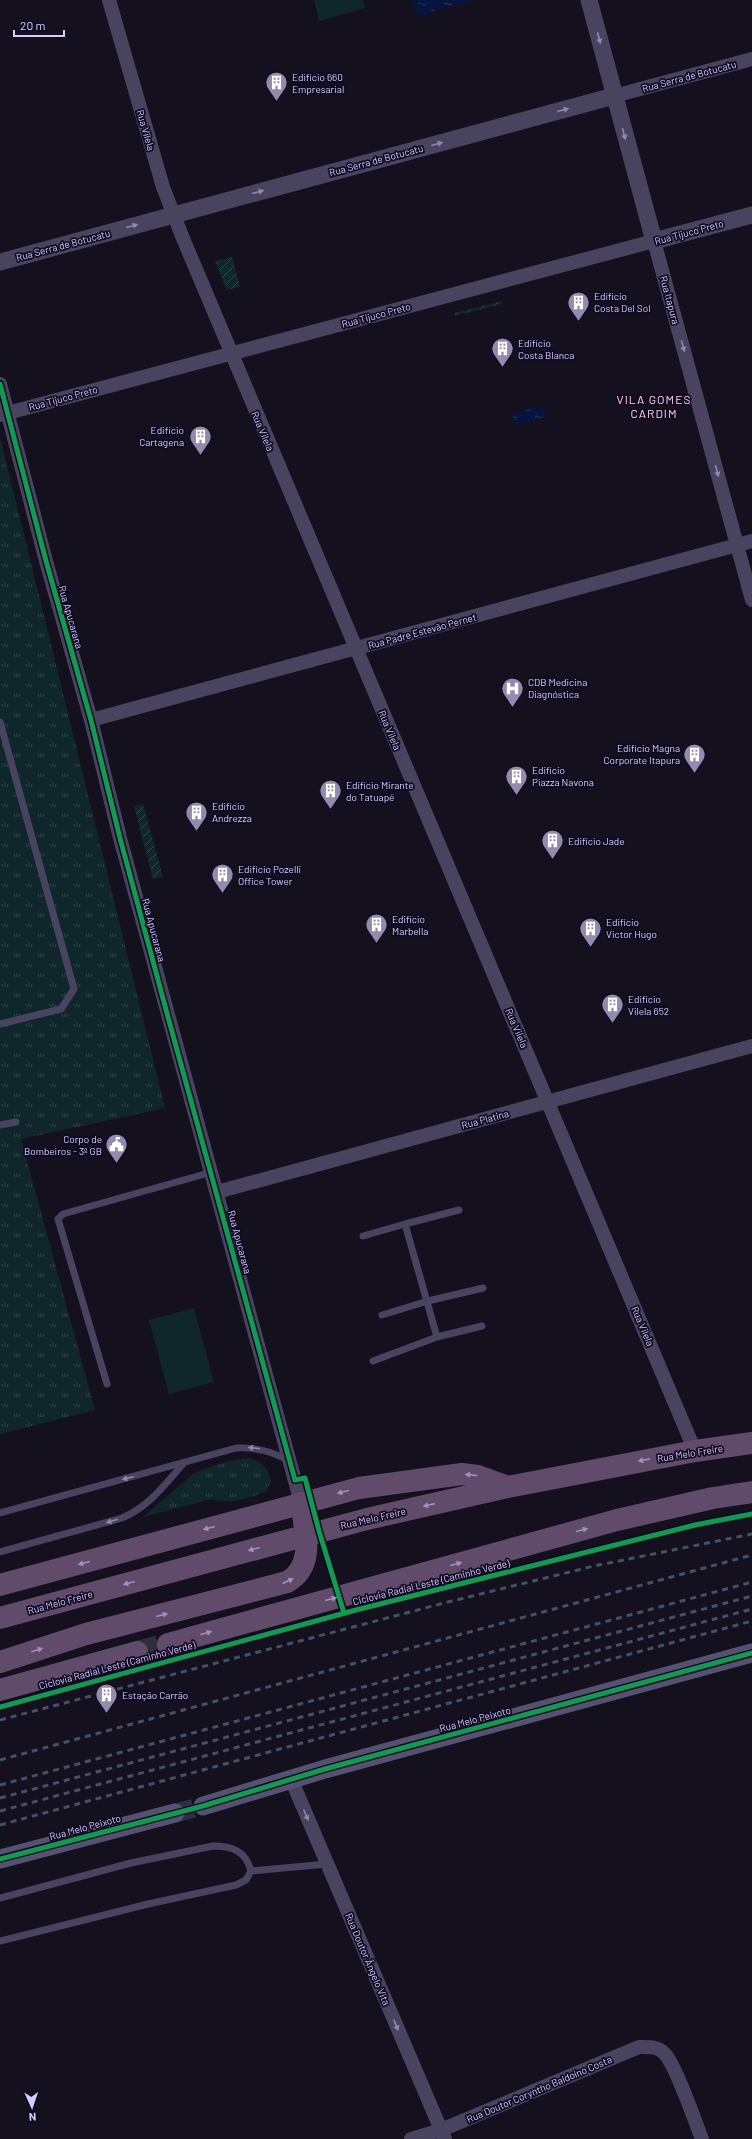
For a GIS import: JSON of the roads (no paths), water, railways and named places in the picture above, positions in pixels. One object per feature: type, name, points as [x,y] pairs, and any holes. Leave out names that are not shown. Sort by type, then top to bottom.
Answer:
[{"type":"highway","name":"Rua Melo Freire","points":[[0,1618],[367,1519],[508,1487],[695,1451],[752,1443]]},
{"type":"highway","points":[[0,1586],[301,1502],[359,1488],[444,1475],[478,1476],[508,1487]]},
{"type":"highway","points":[[168,1644],[617,1520],[713,1498],[752,1492]]},
{"type":"highway","points":[[0,1662],[86,1634],[287,1582],[294,1578],[302,1570],[306,1553],[301,1502]]},
{"type":"highway","points":[[0,1690],[137,1652]]},
{"type":"main road","name":"Rua Melo Peixoto","points":[[203,1806],[291,1779],[752,1653]]},
{"type":"main road","name":"Rua Melo Peixoto","points":[[0,1859],[175,1813]]},
{"type":"street","name":"Rua Vilela","points":[[109,0],[163,187],[173,215],[230,354],[695,1451]]},
{"type":"street","name":"Rua Itapura","points":[[589,0],[752,600]]},
{"type":"street","name":"Rua Serra de Botucatu","points":[[0,262],[752,59]]},
{"type":"street","name":"Rua Tijuco Preto","points":[[4,414],[752,215]]},
{"type":"street","name":"Rua Apucarana","points":[[0,384],[4,414],[91,720],[122,845],[301,1502]]},
{"type":"street","name":"Rua Padre Estevão Pernet","points":[[91,720],[752,541]]},
{"type":"street","name":"Rua Platina","points":[[217,1192],[752,1046]]},
{"type":"street","name":"Rua Doutor Ângelo Vita","points":[[291,1779],[443,2135]]},
{"type":"street","name":"Rua Doutor Coryntho Baldoíno Costa","points":[[411,2139],[443,2135],[640,2047],[654,2047],[665,2054],[673,2067],[702,2139]]},
{"type":"lane","points":[[0,722],[74,989],[61,1009],[0,1024]]},
{"type":"lane","points":[[0,1125],[16,1122]]},
{"type":"lane","points":[[107,1384],[58,1219],[63,1214],[212,1172]]},
{"type":"lane","points":[[363,1236],[459,1210]]},
{"type":"lane","points":[[405,1224],[437,1337]]},
{"type":"lane","points":[[382,1315],[428,1301],[483,1288]]},
{"type":"lane","points":[[373,1361],[437,1337],[482,1326]]},
{"type":"lane","points":[[0,1513],[236,1448],[253,1447],[271,1452],[290,1461]]},
{"type":"lane","points":[[0,1552],[122,1518],[134,1513],[148,1503],[184,1463]]},
{"type":"lane","points":[[0,1898],[130,1864],[213,1846],[226,1846],[240,1851],[248,1861],[251,1871],[246,1880],[236,1885],[148,1904],[0,1941]]},
{"type":"lane","points":[[251,1871],[327,1864]]},
{"type":"water","points":[[414,0],[476,0],[435,10],[430,16],[419,15],[414,6]]},
{"type":"water","points":[[543,406],[545,417],[515,425],[512,414]]},
{"type":"tunnel","points":[[137,1652],[168,1644]]},
{"type":"tunnel","points":[[175,1813],[203,1806]]},
{"type":"railway","points":[[0,1720],[444,1603],[594,1566],[752,1534]]},
{"type":"railway","points":[[0,1760],[752,1555]]},
{"type":"railway","points":[[0,1785],[752,1582]]},
{"type":"railway","points":[[0,1798],[752,1596]]},
{"type":"railway","points":[[0,1811],[752,1609]]},
{"type":"railway","points":[[0,1825],[752,1621]]},
{"type":"place","name":"Edifício 660 Empresarial","points":[[277,102]]},
{"type":"place","name":"Edifício Costa Del Sol","points":[[579,322]]},
{"type":"place","name":"Edifício Costa Blanca","points":[[502,368]]},
{"type":"place","name":"Edificio Cartagena","points":[[200,456]]},
{"type":"place","name":"CDB Medicina Diagnóstica","points":[[512,708]]},
{"type":"place","name":"Edifício Magna Corporate Itapura","points":[[695,774]]},
{"type":"place","name":"Edifício Piazza Navona","points":[[517,796]]},
{"type":"place","name":"Edifício Mirante do Tatuapé","points":[[331,810]]},
{"type":"place","name":"Edifício Andrezza","points":[[196,832]]},
{"type":"place","name":"Edifício Jade","points":[[552,860]]},
{"type":"place","name":"Edifício Pozelli Office Tower","points":[[222,894]]},
{"type":"place","name":"Edifício Marbella","points":[[377,944]]},
{"type":"place","name":"Edifício Victor Hugo","points":[[591,948]]},
{"type":"place","name":"Edifício Vilela 652","points":[[613,1024]]},
{"type":"place","name":"Corpo de Bombeiros - 3º GB","points":[[117,1164]]},
{"type":"place","name":"Estação Carrão","points":[[106,1714]]},
{"type":"district","name":"VILA GOMES CARDIM","points":[[654,406]]}]
